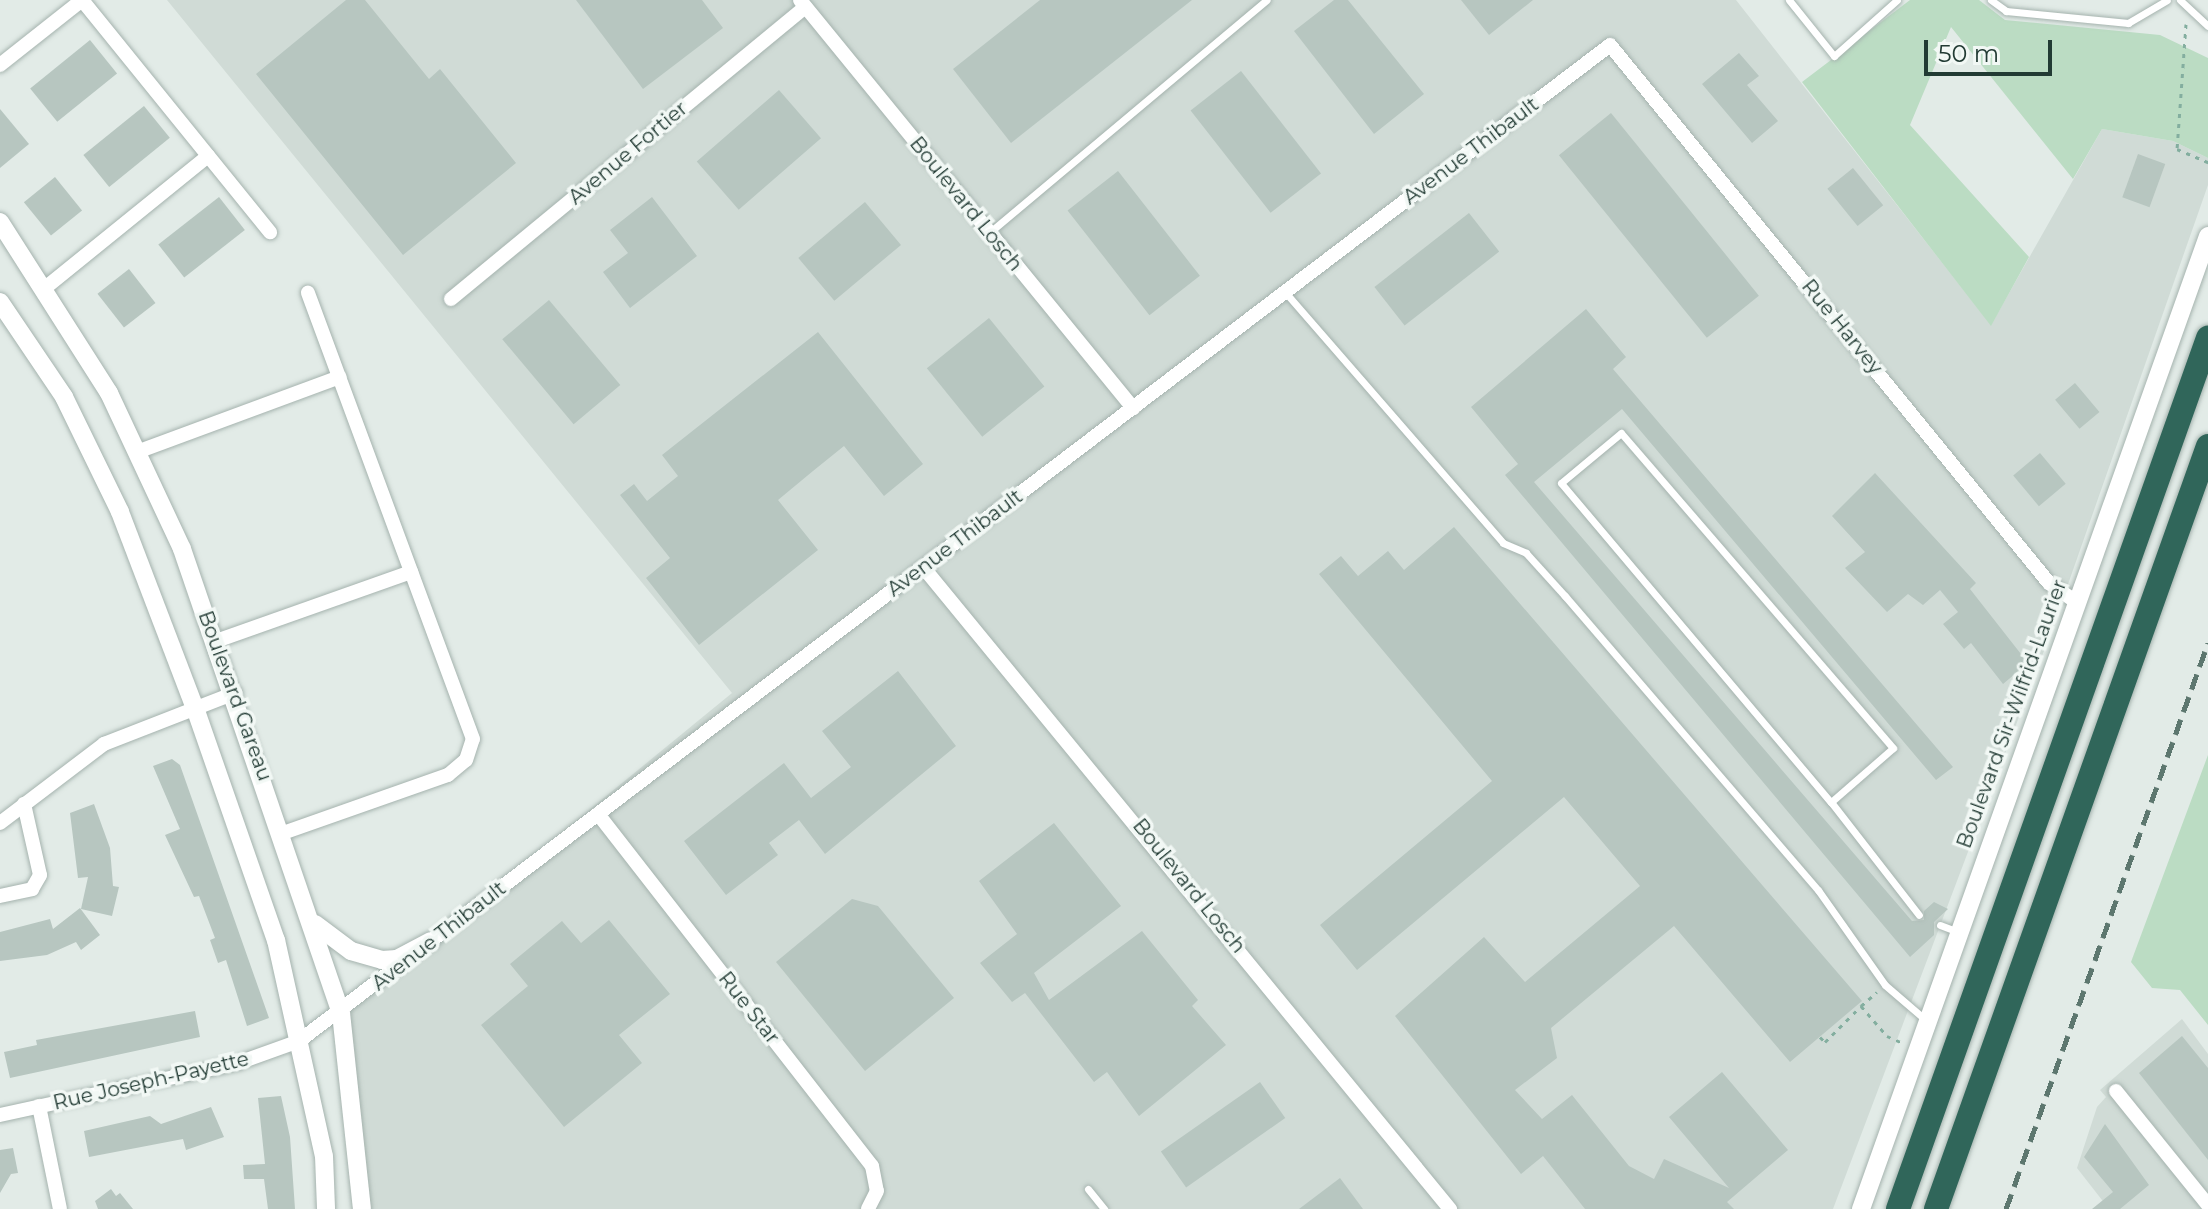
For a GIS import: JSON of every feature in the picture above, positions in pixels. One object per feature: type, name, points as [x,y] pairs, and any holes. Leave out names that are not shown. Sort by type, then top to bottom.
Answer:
[{"type":"highway","points":[[1898,1209],[2208,338]]},
{"type":"highway","points":[[1936,1209],[2208,446]]},
{"type":"street","points":[[0,65],[82,0],[270,232]]},
{"type":"street","name":"Boulevard Losch","points":[[802,3],[1133,408]]},
{"type":"street","name":"Avenue Fortier","points":[[451,299],[802,3]]},
{"type":"street","name":"Avenue Thibault","points":[[299,1041],[341,1013],[431,941],[1610,45]]},
{"type":"street","name":"Rue Harvey","points":[[1610,45],[2049,583],[2078,603]]},
{"type":"street","points":[[45,288],[208,156]]},
{"type":"street","name":"Boulevard Gareau","points":[[0,222],[45,288],[109,393],[182,549],[216,641],[315,924],[341,1013],[362,1209]]},
{"type":"street","name":"Boulevard Sir-Wilfrid-Laurier","points":[[1861,1209],[2208,236]]},
{"type":"street","points":[[283,833],[448,775],[466,760],[473,739],[308,292]]},
{"type":"street","name":"Boulevard Gareau","points":[[0,302],[64,397],[120,512],[195,708],[276,940],[324,1156],[326,1209]]},
{"type":"street","points":[[137,452],[340,377]]},
{"type":"street","name":"Boulevard Losch","points":[[923,567],[1259,970],[1450,1209]]},
{"type":"street","points":[[216,641],[411,572]]},
{"type":"street","points":[[0,823],[104,744],[235,693]]},
{"type":"street","points":[[0,896],[32,889],[40,875],[24,804]]},
{"type":"street","name":"Rue Star","points":[[598,814],[872,1166],[877,1191],[868,1209]]},
{"type":"street","points":[[315,924],[351,951],[382,960],[397,959],[431,941]]},
{"type":"street","name":"Rue Joseph-Payette","points":[[0,1115],[238,1063],[299,1041]]},
{"type":"street","points":[[2116,1091],[2208,1205]]},
{"type":"street","points":[[39,1106],[60,1209]]},
{"type":"lane","points":[[990,232],[1266,0]]},
{"type":"lane","points":[[1789,0],[1834,56],[1891,2]]},
{"type":"lane","points":[[1991,0],[2006,11],[2128,23],[2167,0]]},
{"type":"lane","points":[[2180,0],[2186,9],[2208,26]]},
{"type":"lane","points":[[1285,292],[1503,543],[1526,553],[1755,815],[1818,890],[1885,985],[1910,1011],[1929,1022]]},
{"type":"lane","points":[[1831,802],[1893,748],[1621,433],[1561,483],[1831,802],[1919,915]]},
{"type":"lane","points":[[1940,925],[1960,933]]},
{"type":"lane","points":[[1088,1189],[1104,1209]]},
{"type":"path","points":[[2186,9],[2187,69],[2177,149],[2208,162]]},
{"type":"path","points":[[1820,1037],[1825,1042],[1885,985]]},
{"type":"path","points":[[1861,1006],[1887,1036],[1907,1044]]},
{"type":"shaded area","points":[[167,0],[1736,0],[1991,325],[2102,129],[2173,141],[2208,158],[2208,185],[2053,627],[1833,1209],[371,1209],[345,1010],[732,693]]},
{"type":"shaded area","points":[[2182,1019],[2208,1054],[2208,1209],[2109,1209],[2077,1168],[2097,1107],[2106,1097],[2100,1090]]},
{"type":"green space","points":[[1910,0],[1979,0],[2005,20],[2160,35],[2208,58],[2208,158],[2173,141],[2102,129],[2073,179],[1951,27],[1910,125],[2029,257],[1991,326],[1802,82]]},
{"type":"green space","points":[[2208,755],[2208,1025],[2180,990],[2152,988],[2131,962]]},
{"type":"building","points":[[346,0],[365,0],[429,79],[440,69],[516,163],[403,255],[256,74]]},
{"type":"building","points":[[576,0],[702,0],[723,28],[643,89]]},
{"type":"building","points":[[1040,0],[1192,0],[1011,143],[953,69]]},
{"type":"building","points":[[1334,0],[1348,0],[1424,94],[1374,134],[1294,31]]},
{"type":"building","points":[[1461,0],[1533,0],[1489,35]]},
{"type":"building","points":[[90,40],[117,73],[57,122],[30,88]]},
{"type":"building","points":[[1739,53],[1759,76],[1747,85],[1778,121],[1752,143],[1702,84]]},
{"type":"building","points":[[1241,71],[1321,173],[1271,213],[1191,110]]},
{"type":"building","points":[[779,90],[821,138],[739,210],[697,162]]},
{"type":"building","points":[[144,106],[170,138],[109,187],[83,155]]},
{"type":"building","points":[[0,109],[29,144],[0,168]]},
{"type":"building","points":[[1611,113],[1759,296],[1707,338],[1559,155]]},
{"type":"building","points":[[2138,154],[2165,164],[2150,207],[2122,197]]},
{"type":"building","points":[[1853,168],[1883,205],[1858,226],[1827,189]]},
{"type":"building","points":[[1118,171],[1200,276],[1149,315],[1068,210]]},
{"type":"building","points":[[55,177],[82,210],[51,236],[24,202]]},
{"type":"building","points":[[219,197],[245,230],[184,278],[158,244]]},
{"type":"building","points":[[652,197],[697,256],[630,308],[603,272],[628,253],[610,230]]},
{"type":"building","points":[[865,202],[901,245],[834,301],[798,258]]},
{"type":"building","points":[[1469,213],[1499,252],[1405,325],[1374,287]]},
{"type":"building","points":[[129,269],[155,303],[124,328],[97,294]]},
{"type":"building","points":[[549,300],[620,385],[574,424],[502,339]]},
{"type":"building","points":[[1586,309],[1626,357],[1613,369],[1953,767],[1936,780],[1622,409],[1534,482],[1912,921],[1924,920],[1924,911],[1934,902],[1948,909],[1934,922],[1934,935],[1910,957],[1505,475],[1518,464],[1471,407]]},
{"type":"building","points":[[989,318],[1044,386],[982,437],[927,368]]},
{"type":"building","points":[[818,332],[923,464],[884,496],[844,446],[813,471],[778,500],[818,550],[699,645],[646,578],[670,558],[620,495],[634,484],[647,501],[678,476],[662,455]]},
{"type":"building","points":[[2075,383],[2099,412],[2080,429],[2055,400]]},
{"type":"building","points":[[2040,453],[2066,484],[2039,506],[2013,475]]},
{"type":"building","points":[[1875,473],[1976,583],[1970,589],[2028,663],[2003,684],[1971,643],[1964,649],[1943,624],[1958,612],[1940,590],[1923,605],[1908,594],[1887,612],[1845,568],[1865,552],[1832,516]]},
{"type":"building","points":[[1454,527],[1862,1001],[1790,1062],[1674,926],[1551,1028],[1557,1058],[1515,1090],[1542,1119],[1572,1095],[1629,1166],[1654,1179],[1664,1159],[1729,1188],[1669,1117],[1722,1072],[1788,1150],[1727,1202],[1734,1209],[1585,1209],[1543,1156],[1521,1174],[1395,1016],[1484,937],[1525,982],[1640,886],[1564,797],[1357,970],[1320,925],[1492,781],[1319,574],[1341,556],[1358,576],[1388,551],[1404,570]]},
{"type":"building","points":[[898,671],[956,746],[825,854],[799,820],[769,843],[778,855],[726,895],[684,841],[784,763],[811,798],[851,767],[822,731]]},
{"type":"building","points":[[172,759],[180,765],[269,1018],[247,1026],[226,960],[218,963],[210,940],[215,938],[199,896],[194,897],[165,835],[180,829],[153,766]]},
{"type":"building","points":[[94,804],[110,848],[113,886],[119,887],[112,916],[81,909],[88,877],[78,878],[70,813]]},
{"type":"building","points":[[1054,823],[1121,906],[1034,973],[1049,1000],[1142,931],[1198,1000],[1192,1006],[1226,1045],[1139,1116],[1107,1072],[1094,1082],[1025,993],[1012,1002],[980,963],[1017,934],[979,881]]},
{"type":"building","points":[[852,899],[878,906],[954,998],[865,1071],[776,962]]},
{"type":"building","points":[[80,908],[100,935],[81,950],[76,942],[47,955],[0,961],[0,932],[50,919],[53,929]]},
{"type":"building","points":[[609,920],[670,994],[619,1035],[642,1063],[564,1127],[481,1025],[528,986],[510,964],[562,921],[581,943]]},
{"type":"building","points":[[195,1011],[200,1037],[10,1078],[4,1052],[37,1045],[36,1040]]},
{"type":"building","points":[[2182,1036],[2208,1068],[2208,1160],[2139,1073]]},
{"type":"building","points":[[1260,1082],[1285,1118],[1186,1187],[1161,1151]]},
{"type":"building","points":[[281,1096],[290,1137],[295,1209],[268,1209],[264,1179],[244,1179],[243,1165],[265,1164],[258,1098]]},
{"type":"building","points":[[211,1107],[224,1137],[186,1150],[183,1139],[89,1157],[84,1131],[150,1116],[161,1124]]},
{"type":"building","points":[[2105,1124],[2149,1185],[2120,1209],[2092,1209],[2113,1192],[2084,1157]]},
{"type":"building","points":[[13,1148],[18,1173],[11,1174],[0,1193],[0,1150]]},
{"type":"building","points":[[1340,1178],[1363,1209],[1299,1209]]},
{"type":"building","points":[[111,1189],[116,1196],[120,1193],[133,1209],[98,1209],[95,1201]]},
{"type":"railway","points":[[2006,1209],[2208,643]]}]
